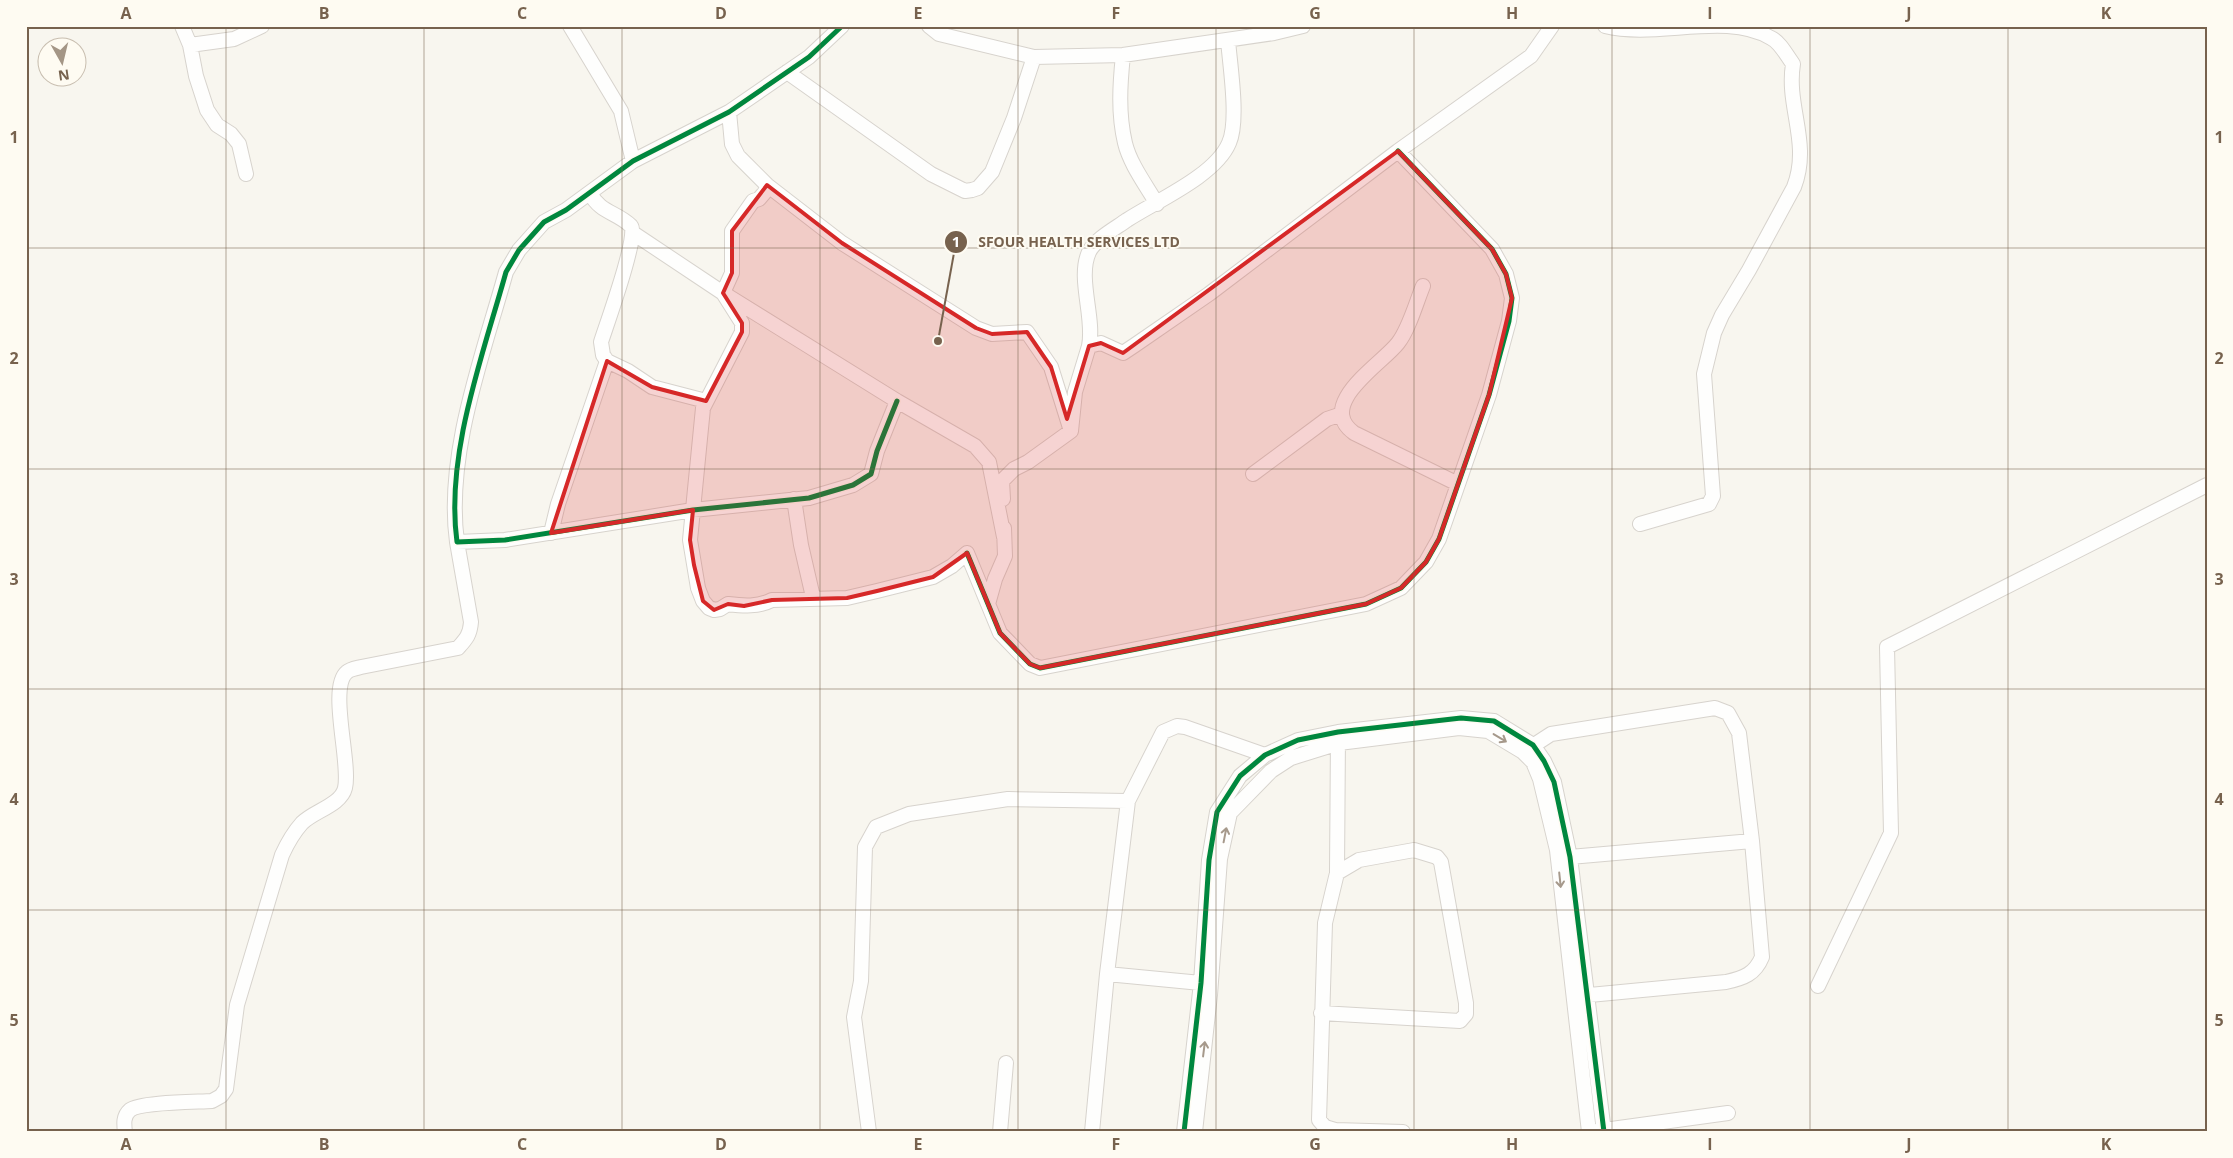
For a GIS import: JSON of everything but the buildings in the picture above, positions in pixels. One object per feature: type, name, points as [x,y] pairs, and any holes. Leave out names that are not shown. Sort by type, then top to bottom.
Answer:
[{"type":"street","points":[[182,26],[190,46],[196,76],[207,110],[217,125],[231,134],[239,144],[246,174]]},
{"type":"street","points":[[190,46],[234,40],[262,26]]},
{"type":"street","points":[[570,26],[621,111],[632,161]]},
{"type":"street","points":[[125,1132],[126,1116],[131,1109],[151,1105],[212,1101],[221,1096],[226,1089],[228,1058],[237,1005],[282,856],[290,839],[301,824],[311,815],[341,797],[345,787],[346,770],[339,705],[341,680],[347,671],[458,648],[467,639],[471,622],[457,542],[454,501],[465,423],[506,272],[519,250],[544,222],[566,210],[632,161],[729,112],[809,57],[842,26]]},
{"type":"street","points":[[936,29],[1034,57],[1123,55],[1228,40],[1303,26]]},
{"type":"street","points":[[1089,346],[1101,343],[1123,353],[1209,294],[1398,151],[1531,56],[1552,26]]},
{"type":"street","points":[[1605,26],[1634,31],[1746,27],[1773,38],[1793,64],[1792,80],[1801,145],[1799,174],[1794,187],[1722,315],[1714,333],[1704,374],[1713,496],[1709,504],[1640,524]]},
{"type":"street","points":[[967,553],[988,604],[995,579],[1005,556],[1002,481],[1014,469],[1028,462],[1071,431],[1075,392],[1089,346],[1085,266],[1090,250],[1107,234],[1138,213],[1157,204],[1216,164],[1230,143],[1233,119],[1228,40]]},
{"type":"street","points":[[1123,55],[1119,98],[1125,144],[1139,174],[1157,204]]},
{"type":"street","points":[[787,72],[931,174],[964,190],[972,190],[978,188],[992,172],[1014,118],[1034,57]]},
{"type":"street","points":[[729,112],[732,144],[738,156],[767,185],[842,243],[976,328],[992,334],[1027,332],[1050,366],[1071,431]]},
{"type":"street","points":[[967,553],[1000,633],[1030,664],[1040,668],[1366,604],[1401,588],[1426,562],[1439,539],[1489,395],[1509,321],[1512,298],[1506,274],[1492,249],[1398,151]]},
{"type":"street","points":[[723,293],[732,272],[732,231],[753,201],[759,199],[765,192],[767,185]]},
{"type":"street","points":[[590,193],[597,205],[630,226],[634,233],[723,293],[897,401],[976,446],[989,462],[1004,537]]},
{"type":"street","points":[[634,233],[602,342],[603,354],[607,361],[628,371],[652,387],[706,401]]},
{"type":"street","points":[[1423,286],[1398,344],[1353,388],[1345,402],[1342,414],[1343,423],[1354,433],[1458,484]]},
{"type":"street","points":[[723,293],[742,323],[742,332],[706,401],[701,422],[690,540],[698,588],[703,601],[709,608],[720,609],[728,604],[744,606],[763,604],[772,600],[813,597],[847,598],[933,577],[952,566],[967,553]]},
{"type":"street","points":[[551,533],[558,504],[607,361]]},
{"type":"street","points":[[457,542],[505,540],[693,510],[809,498],[853,485],[871,474],[877,451],[897,401]]},
{"type":"street","points":[[1253,474],[1327,419],[1342,414]]},
{"type":"street","points":[[1818,986],[1891,833],[1886,647],[2207,485]]},
{"type":"street","points":[[794,499],[801,545],[813,597]]},
{"type":"street","points":[[1528,749],[1551,734],[1715,708],[1728,714],[1739,733],[1752,841],[1762,957],[1758,967],[1752,973],[1742,978],[1700,986],[1580,996]]},
{"type":"street","points":[[1092,1132],[1107,974],[1128,801],[1163,732],[1177,726],[1185,727],[1265,755]]},
{"type":"street","points":[[1184,1132],[1200,983],[1210,860],[1217,812],[1240,776],[1265,755],[1298,740],[1458,728],[1488,731],[1528,749],[1544,761],[1554,782],[1570,857],[1580,996]]},
{"type":"street","points":[[1338,738],[1337,873],[1325,923],[1319,1120],[1325,1127],[1335,1130],[1403,1132]]},
{"type":"street","points":[[1195,1132],[1210,995],[1220,859],[1230,813],[1270,771],[1291,758],[1338,738]]},
{"type":"street","points":[[1528,749],[1540,779],[1557,850],[1580,996],[1597,1131],[1728,1113]]},
{"type":"street","points":[[869,1132],[854,1017],[861,982],[865,847],[876,827],[909,814],[1008,799],[1128,801]]},
{"type":"street","points":[[1570,857],[1752,841]]},
{"type":"street","points":[[1322,1013],[1460,1021],[1466,1014],[1466,1003],[1441,862],[1437,857],[1414,850],[1359,860],[1337,873]]},
{"type":"street","points":[[1107,974],[1200,983]]},
{"type":"street","points":[[1000,1132],[1006,1063]]},
{"type":"highlighted area","points":[[1398,151],[1492,249],[1506,274],[1512,298],[1489,395],[1439,539],[1426,562],[1401,588],[1366,604],[1040,668],[1030,664],[1000,633],[967,553],[933,577],[847,598],[772,600],[744,606],[728,604],[714,610],[703,601],[694,565],[690,540],[693,510],[551,533],[607,361],[652,387],[706,401],[742,332],[742,323],[723,293],[732,273],[732,231],[767,185],[842,243],[976,328],[992,334],[1027,332],[1051,367],[1067,419],[1089,346],[1101,343],[1123,353]]},
{"type":"cycle path","points":[[842,26],[809,57],[729,112],[633,161],[566,210],[544,222],[519,250],[506,272],[468,406],[456,475],[455,509],[457,542],[505,540],[693,510],[809,498],[853,485],[871,474],[877,451],[897,401]]},
{"type":"cycle path","points":[[967,553],[1000,633],[1030,664],[1040,668],[1366,604],[1401,588],[1426,562],[1439,539],[1489,395],[1509,321],[1512,298],[1506,274],[1492,249],[1398,151]]},
{"type":"cycle path","points":[[1184,1132],[1201,983],[1209,860],[1217,812],[1240,776],[1265,755],[1298,740],[1338,732],[1461,718],[1494,721],[1533,745],[1544,761],[1554,782],[1570,857],[1604,1132]]},
{"type":"place","name":"SFOUR HEALTH SERVICES LTD","points":[[938,341]]}]
